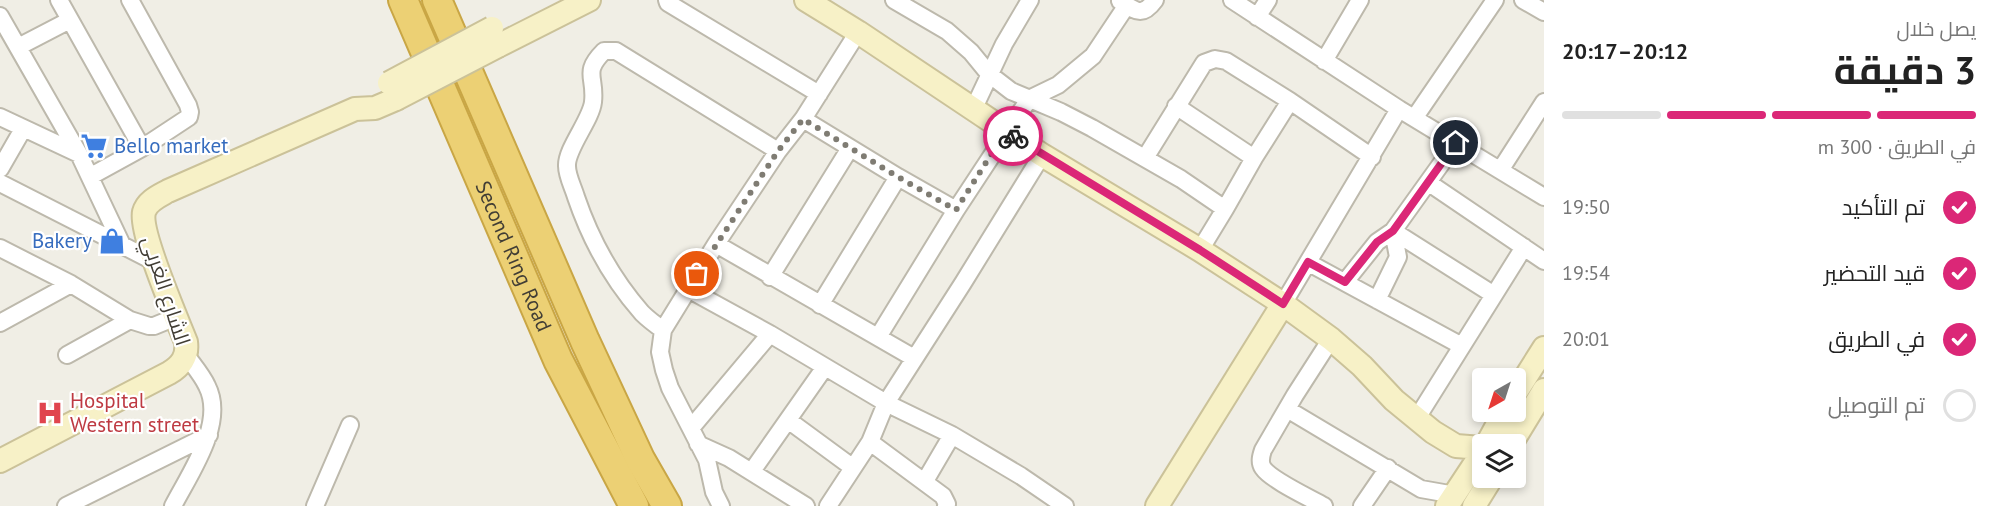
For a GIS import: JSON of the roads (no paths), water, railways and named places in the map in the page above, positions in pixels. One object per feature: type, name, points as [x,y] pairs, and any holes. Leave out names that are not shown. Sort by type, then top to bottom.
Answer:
[{"type":"highway","name":"Second Ring Road","points":[[403,0],[558,360],[634,506]]},
{"type":"highway","name":"Second Ring Road","points":[[437,0],[585,341],[640,459],[667,506]]},
{"type":"street","points":[[59,0],[142,148]]},
{"type":"street","points":[[91,176],[142,148],[189,117],[190,112],[130,0]]},
{"type":"street","name":"الشارع الغربي","points":[[0,461],[178,368],[186,355],[186,342],[155,262],[143,219],[149,202],[168,190],[355,109],[375,108],[392,91],[495,37],[589,0]]},
{"type":"street","points":[[667,0],[668,3],[748,53],[819,94]]},
{"type":"street","points":[[806,0],[1042,155],[1200,250],[1283,304],[1331,339],[1362,366],[1394,400],[1433,432],[1456,446],[1472,449]]},
{"type":"street","points":[[878,337],[1006,131],[1029,99],[1058,85],[1093,56],[1124,3],[1142,12],[1148,10],[1155,0]]},
{"type":"street","points":[[1232,0],[1324,61],[1501,169],[1544,198]]},
{"type":"street","points":[[1257,17],[1268,0]]},
{"type":"street","points":[[1324,61],[1360,0]]},
{"type":"street","points":[[1415,117],[1495,0]]},
{"type":"street","points":[[1523,0],[1544,12]]},
{"type":"street","points":[[896,1],[947,31],[971,52],[989,74],[1011,92],[1060,112],[1145,158],[1226,208]]},
{"type":"street","points":[[973,110],[1024,2]]},
{"type":"street","points":[[0,16],[91,176],[122,245]]},
{"type":"street","points":[[18,47],[70,20]]},
{"type":"street","points":[[721,506],[714,492],[706,460],[670,388],[664,370],[660,352],[663,330],[716,244],[778,151],[803,119],[858,32]]},
{"type":"street","points":[[663,330],[643,314],[619,282],[598,247],[580,208],[568,174],[566,164],[593,103],[591,69],[594,62],[604,51],[616,51],[778,151]]},
{"type":"street","points":[[1145,158],[1204,63],[1215,59],[1226,61],[1372,157]]},
{"type":"street","points":[[1200,250],[1290,101]]},
{"type":"street","points":[[1501,169],[1544,102]]},
{"type":"street","points":[[1176,106],[1254,158]]},
{"type":"street","points":[[1157,506],[1283,304],[1400,109]]},
{"type":"street","points":[[0,117],[79,154]]},
{"type":"street","points":[[803,119],[956,210]]},
{"type":"street","points":[[0,169],[23,129]]},
{"type":"street","points":[[1345,282],[1377,242],[1393,231],[1456,143]]},
{"type":"street","points":[[770,277],[850,148]]},
{"type":"street","points":[[828,506],[870,442],[886,403],[1042,155]]},
{"type":"street","points":[[820,305],[898,177]]},
{"type":"street","points":[[0,183],[155,262]]},
{"type":"street","points":[[1429,183],[1544,261]]},
{"type":"street","points":[[1393,231],[1494,295]]},
{"type":"street","points":[[1377,300],[1398,257],[1393,231]]},
{"type":"street","points":[[716,244],[914,358]]},
{"type":"street","points":[[1417,418],[1524,247]]},
{"type":"street","points":[[0,248],[71,284],[130,320],[154,326],[176,316]]},
{"type":"street","points":[[1308,262],[1462,346]]},
{"type":"street","points":[[0,323],[71,284]]},
{"type":"street","points":[[688,290],[770,334],[886,403],[952,435],[1021,476],[1065,506]]},
{"type":"street","points":[[68,355],[130,320]]},
{"type":"street","points":[[691,428],[770,334]]},
{"type":"street","points":[[1324,506],[1271,475],[1263,468],[1260,459],[1287,408],[1331,339]]},
{"type":"street","points":[[1526,377],[1544,348]]},
{"type":"street","points":[[173,506],[209,435],[213,405],[207,386],[186,355]]},
{"type":"street","points":[[752,471],[825,367]]},
{"type":"street","points":[[1517,434],[1544,390]]},
{"type":"street","points":[[1287,408],[1421,489],[1459,502]]},
{"type":"street","points":[[788,420],[852,467]]},
{"type":"street","points":[[315,506],[350,425]]},
{"type":"street","points":[[75,504],[209,435]]},
{"type":"street","points":[[925,481],[952,435]]},
{"type":"street","points":[[870,442],[925,481],[942,496],[946,506]]},
{"type":"street","points":[[698,444],[752,471],[806,506]]},
{"type":"street","points":[[1362,506],[1388,468]]},
{"type":"street","points":[[1459,502],[1472,473]]},
{"type":"street","points":[[1459,502],[1477,488]]},
{"type":"place","name":"Bello market","points":[[94,146]]},
{"type":"place","name":"Bakery","points":[[112,241]]},
{"type":"place","name":"Hospital Western street","points":[[50,413]]}]
